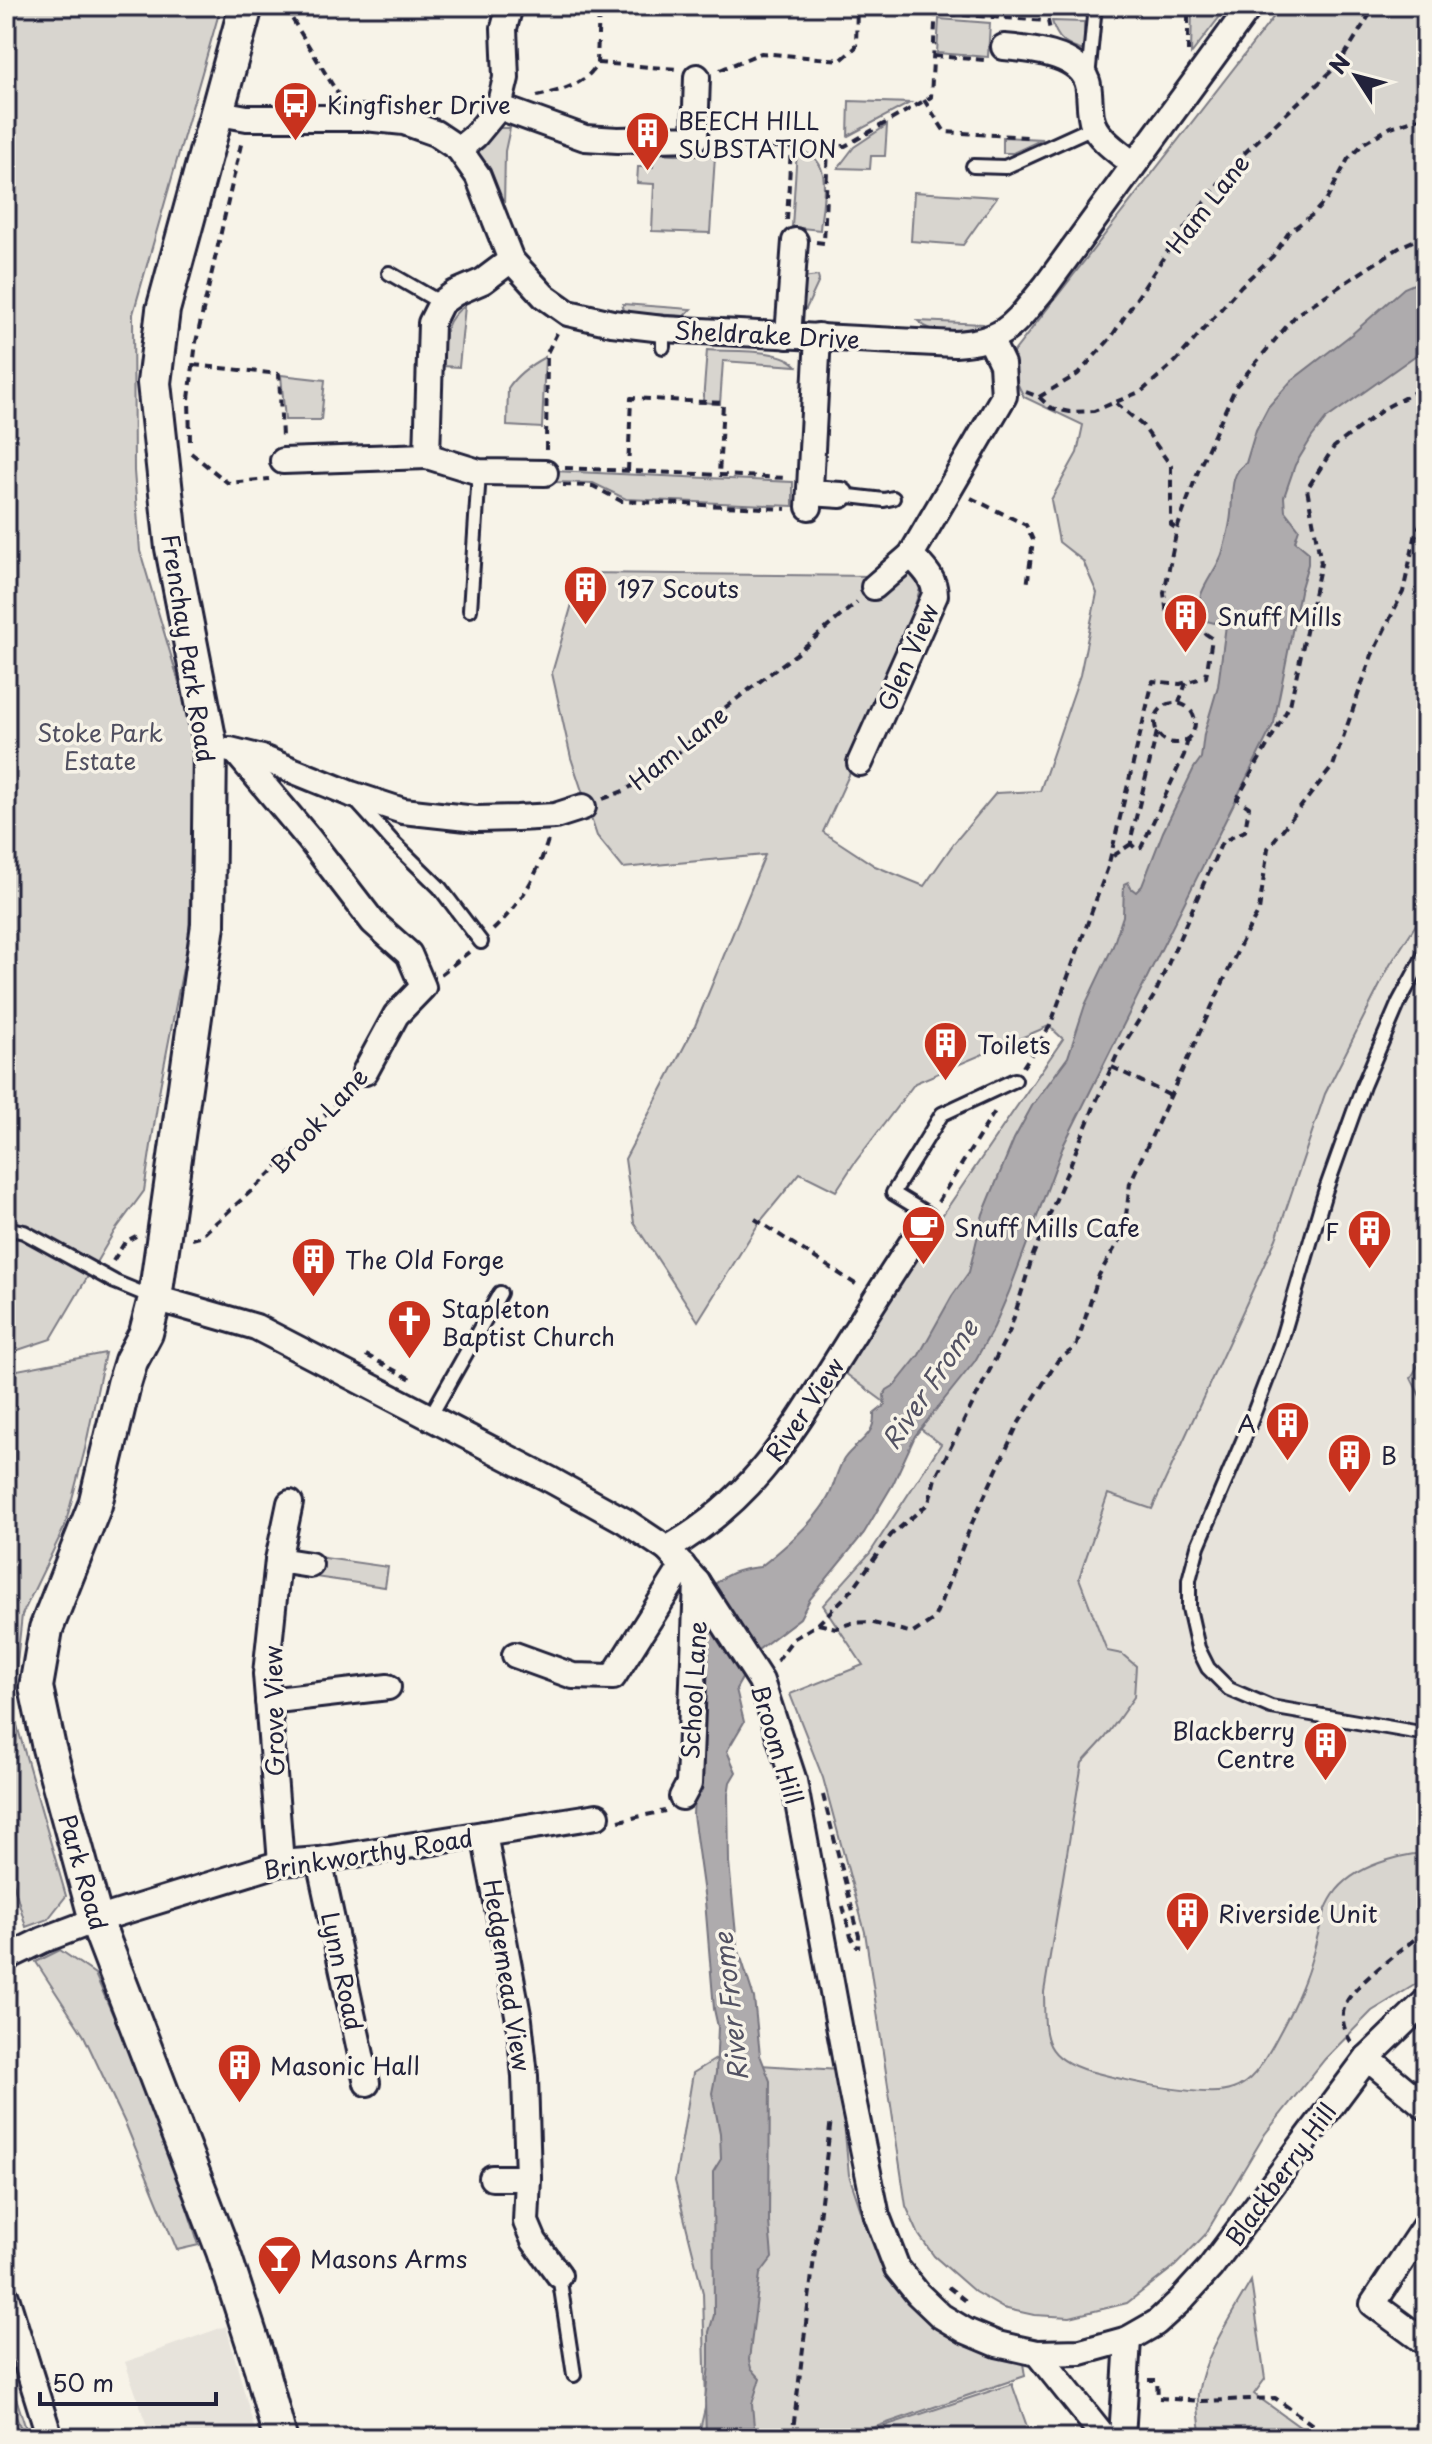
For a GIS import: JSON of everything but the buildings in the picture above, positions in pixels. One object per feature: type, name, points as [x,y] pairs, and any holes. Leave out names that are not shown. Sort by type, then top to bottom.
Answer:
[{"type":"main road","name":"Frenchay Park Road","points":[[155,1298],[208,925],[223,748],[172,548],[154,383],[163,310],[233,115],[246,6]]},
{"type":"main road","name":"Park Road","points":[[155,1298],[146,1333],[131,1361],[95,1505],[46,1629],[36,1687],[49,1748],[96,1920],[223,2251],[280,2438]]},
{"type":"street","points":[[459,149],[505,110],[504,28],[510,6]]},
{"type":"street","points":[[874,587],[911,555],[1004,396],[1002,364],[991,341],[1015,323],[1045,287],[1250,6]]},
{"type":"street","points":[[998,54],[1040,50],[1076,68],[1087,81],[1093,127],[1133,164]]},
{"type":"street","points":[[505,110],[618,146],[695,138],[698,74]]},
{"type":"street","name":"Sheldrake Drive","points":[[233,115],[365,118],[404,122],[435,133],[459,149],[478,176],[511,260],[544,296],[568,313],[663,338],[818,336],[922,351],[991,341]]},
{"type":"street","points":[[788,336],[795,241]]},
{"type":"street","points":[[427,456],[431,323],[441,303],[483,281],[511,260]]},
{"type":"street","points":[[818,336],[810,493],[841,495]]},
{"type":"street","points":[[283,461],[427,456],[479,472],[547,475]]},
{"type":"street","name":"Glen View","points":[[860,763],[935,595],[935,585],[911,555]]},
{"type":"street","points":[[223,748],[262,758],[403,811],[476,819],[555,816],[583,807]]},
{"type":"street","points":[[223,748],[310,840],[373,922],[409,954],[423,987]]},
{"type":"street","name":"Brook Lane","points":[[365,1072],[396,1015],[423,987]]},
{"type":"street","name":"River View","points":[[688,1573],[718,1515],[752,1483],[783,1446],[913,1241]]},
{"type":"street","name":"Broom Hill","points":[[155,1298],[256,1327],[625,1521],[688,1573],[758,1678],[794,1781],[877,2216],[897,2268],[941,2316],[997,2344],[1037,2353],[1081,2352],[1128,2339]]},
{"type":"street","name":"Grove View","points":[[281,1863],[266,1674],[278,1560],[290,1503]]},
{"type":"street","points":[[278,1560],[310,1565]]},
{"type":"street","points":[[515,1655],[573,1676],[613,1677],[688,1573]]},
{"type":"street","name":"School Lane","points":[[682,1797],[689,1784],[688,1573]]},
{"type":"street","points":[[268,1701],[388,1687]]},
{"type":"street","name":"Brinkworthy Road","points":[[6,1958],[96,1920],[281,1863],[319,1860],[597,1816]]},
{"type":"street","name":"Hedgemead View","points":[[484,1834],[519,2020],[525,2076],[526,2222],[534,2241],[559,2275]]},
{"type":"street","name":"Lynn Road","points":[[319,1860],[367,2083]]},
{"type":"street","name":"Blackberry Hill","points":[[1128,2339],[1156,2323],[1210,2268],[1367,2058],[1426,2001]]},
{"type":"street","points":[[1367,2058],[1426,2107]]},
{"type":"street","points":[[492,2178],[528,2178]]},
{"type":"street","points":[[1426,2224],[1365,2299],[1426,2343]]},
{"type":"street","points":[[6,2297],[50,2438]]},
{"type":"street","points":[[1122,2438],[1128,2339]]},
{"type":"street","points":[[1037,2353],[1105,2438]]},
{"type":"lane","points":[[1087,81],[1095,6]]},
{"type":"lane","points":[[973,166],[1005,167],[1093,127]]},
{"type":"lane","points":[[389,273],[441,303]]},
{"type":"lane","points":[[470,610],[479,472]]},
{"type":"lane","points":[[841,495],[884,500],[893,498]]},
{"type":"lane","points":[[351,794],[392,841],[440,888],[481,942]]},
{"type":"lane","points":[[1426,952],[1403,992],[1363,1086],[1325,1192],[1280,1345],[1198,1546],[1189,1580],[1192,1625],[1201,1655],[1208,1668],[1229,1689],[1271,1707],[1426,1734]]},
{"type":"lane","points":[[929,1215],[893,1193],[942,1114],[1015,1080]]},
{"type":"lane","points":[[6,1228],[24,1232],[115,1282],[155,1298]]},
{"type":"lane","points":[[430,1417],[500,1293]]},
{"type":"lane","points":[[559,2275],[574,2375]]},
{"type":"path","points":[[288,6],[291,17],[334,91],[365,118]]},
{"type":"path","points":[[505,110],[536,96],[576,84],[594,69],[597,63],[599,6]]},
{"type":"path","points":[[597,63],[698,74],[724,70],[761,53],[841,60],[856,47],[857,6]]},
{"type":"path","points":[[695,138],[722,148],[845,146],[931,97],[936,6]]},
{"type":"path","name":"Ham Lane","points":[[1039,397],[1078,374],[1110,339],[1169,249],[1235,162],[1339,64],[1375,6]]},
{"type":"path","points":[[933,56],[998,54]]},
{"type":"path","points":[[924,100],[945,132],[1045,138],[1050,146]]},
{"type":"path","points":[[193,365],[279,374],[285,478],[228,483],[188,453],[189,399],[193,365],[196,342],[233,115]]},
{"type":"path","points":[[1005,381],[1039,397],[1051,408],[1070,412],[1094,411],[1142,391],[1176,361],[1241,286],[1273,256],[1289,232],[1327,199],[1348,159],[1364,143],[1391,127],[1426,116]]},
{"type":"path","points":[[791,147],[786,239],[824,243],[828,146]]},
{"type":"path","points":[[929,1215],[1050,1026],[1111,857],[1153,681],[1186,683],[1206,677],[1212,638],[1200,630],[1179,628],[1167,614],[1164,593],[1177,529],[1200,466],[1236,386],[1297,314],[1402,246],[1426,235]]},
{"type":"path","points":[[547,475],[547,353],[568,313]]},
{"type":"path","points":[[758,1678],[793,1639],[818,1624],[852,1590],[891,1535],[929,1503],[935,1478],[1010,1330],[1033,1255],[1112,1067],[1154,996],[1222,842],[1245,831],[1249,807],[1237,799],[1290,705],[1321,563],[1307,489],[1334,447],[1385,408],[1426,386]]},
{"type":"path","points":[[628,471],[631,398],[723,403],[719,475]]},
{"type":"path","points":[[1116,403],[1143,426],[1171,466],[1171,525],[1177,529]]},
{"type":"path","points":[[628,471],[719,475],[810,493],[809,511],[621,501],[593,486],[547,475],[628,471]]},
{"type":"path","points":[[949,488],[1026,525],[1033,540],[1027,587]]},
{"type":"path","points":[[818,1624],[836,1628],[869,1622],[913,1633],[934,1619],[972,1523],[1018,1424],[1058,1360],[1076,1347],[1099,1275],[1124,1232],[1130,1183],[1243,939],[1259,911],[1268,848],[1333,766],[1372,655],[1403,592],[1416,533],[1426,512]]},
{"type":"path","name":"Ham Lane","points":[[583,807],[626,790],[673,758],[722,710],[796,654],[874,587]]},
{"type":"path","points":[[1179,703],[1186,683]]},
{"type":"path","points":[[1131,844],[1136,849],[1141,848],[1195,727],[1192,711],[1179,703],[1164,706],[1155,722],[1162,739],[1180,743],[1188,739]]},
{"type":"path","points":[[1111,857],[1131,844],[1157,732]]},
{"type":"path","points":[[423,987],[481,942],[521,899],[540,870],[555,816]]},
{"type":"path","points":[[1112,1067],[1172,1096]]},
{"type":"path","name":"Brook Lane","points":[[182,1241],[200,1237],[269,1175],[365,1072]]},
{"type":"path","points":[[755,1219],[876,1298]]},
{"type":"path","points":[[110,1266],[125,1242],[134,1236],[142,1236]]},
{"type":"path","points":[[819,1784],[859,1936],[858,1948]]},
{"type":"path","points":[[1367,2058],[1353,2046],[1342,2021],[1345,2003],[1426,1931]]},
{"type":"path","points":[[792,2438],[832,2113]]},
{"type":"path","points":[[945,2285],[967,2302]]},
{"type":"path","points":[[1158,2398],[1202,2401],[1275,2398],[1331,2438]]},
{"type":"shaded area","points":[[1426,909],[1426,1854],[1414,1853],[1361,1870],[1325,1909],[1298,1998],[1262,2064],[1248,2081],[1231,2091],[1197,2092],[1087,2071],[1061,2060],[1049,2047],[1044,1992],[1082,1763],[1105,1738],[1134,1697],[1122,1654],[1107,1651],[1079,1578],[1108,1493],[1152,1509],[1276,1239],[1325,1094],[1390,965]]},
{"type":"shaded area","points":[[226,2326],[257,2438],[151,2438],[125,2362]]},
{"type":"green space","name":"Stoke Park Estate","points":[[6,6],[221,6],[133,314],[134,471],[140,551],[194,733],[189,937],[144,1191],[114,1232],[51,1339],[6,1354]]},
{"type":"green space","points":[[1192,6],[1228,6],[1191,54]]},
{"type":"green space","points":[[1282,6],[1426,6],[1426,909],[1390,965],[1325,1094],[1276,1239],[1152,1509],[1108,1494],[1079,1578],[1107,1651],[1122,1654],[1136,1666],[1134,1697],[1105,1738],[1082,1763],[1044,1992],[1046,2033],[1049,2043],[1062,2059],[1089,2071],[1141,2083],[1204,2092],[1221,2092],[1240,2086],[1261,2065],[1292,2010],[1334,1894],[1359,1872],[1414,1854],[1426,1854],[1426,1978],[1372,2011],[1325,2059],[1265,2134],[1205,2235],[1175,2266],[1127,2303],[1070,2317],[1034,2315],[1003,2308],[975,2292],[934,2256],[919,2235],[906,2206],[865,1932],[823,1778],[790,1694],[863,1665],[823,1605],[870,1553],[941,1444],[845,1373],[915,1255],[1063,1039],[1049,1026],[915,1083],[836,1191],[800,1173],[759,1223],[698,1321],[634,1223],[625,1159],[695,1026],[765,855],[623,868],[597,836],[571,758],[552,673],[581,573],[874,576],[896,559],[921,585],[889,679],[823,832],[875,866],[924,886],[954,843],[996,793],[1040,791],[1080,675],[1097,593],[1083,561],[1059,542],[1051,500],[1077,453],[1083,425],[1024,397],[1011,371],[1013,353]]},
{"type":"green space","points":[[939,19],[990,23],[988,57],[937,53]]},
{"type":"green space","points":[[1052,21],[1084,22],[1084,51],[1063,41]]},
{"type":"green space","points":[[849,101],[910,103],[848,136]]},
{"type":"green space","points":[[887,125],[885,156],[871,156],[870,169],[838,168],[854,147]]},
{"type":"green space","points":[[510,128],[505,151],[504,207],[499,208],[482,170],[479,154],[490,130]]},
{"type":"green space","points":[[1003,137],[1043,139],[1013,153],[1003,153]]},
{"type":"green space","points":[[797,150],[809,154],[822,170],[824,193],[820,230],[792,227]]},
{"type":"green space","points":[[654,153],[715,156],[710,233],[652,231],[654,184],[637,183],[638,167],[653,167]]},
{"type":"green space","points":[[914,192],[997,197],[963,245],[911,241]]},
{"type":"green space","points":[[818,276],[819,281],[806,309],[793,307],[802,278]]},
{"type":"green space","points":[[623,304],[691,309],[684,316],[622,312]]},
{"type":"green space","points":[[465,306],[459,367],[442,366],[448,325]]},
{"type":"green space","points":[[918,321],[984,324],[950,332],[933,329]]},
{"type":"green space","points":[[707,350],[768,353],[790,360],[797,366],[723,361],[720,404],[703,402]]},
{"type":"green space","points":[[545,357],[542,428],[507,426],[508,388],[524,370]]},
{"type":"green space","points":[[281,375],[325,380],[321,420],[285,420]]},
{"type":"green space","points":[[553,471],[793,482],[793,506],[626,499],[593,483],[552,482]]},
{"type":"green space","points":[[1426,1351],[1426,1408],[1411,1378]]},
{"type":"green space","points":[[105,1353],[65,1526],[22,1615],[12,1708],[66,1896],[48,1919],[26,1927],[6,1858],[6,1540],[16,1512],[12,1371]]},
{"type":"green space","points":[[311,1556],[388,1567],[385,1587],[308,1576]]},
{"type":"green space","points":[[60,1950],[95,1974],[158,2118],[199,2245],[177,2250],[126,2125],[84,2036],[36,1962]]},
{"type":"green space","points":[[724,2054],[760,2065],[839,2070],[849,2175],[868,2232],[889,2277],[947,2335],[979,2351],[1023,2363],[1025,2376],[843,2438],[698,2438],[706,2404],[703,2293],[675,2181],[693,2073]]},
{"type":"green space","points":[[1251,2281],[1265,2379],[1254,2394],[1315,2438],[1202,2438],[1198,2399],[1201,2380],[1220,2336]]},
{"type":"green space","points":[[6,2367],[29,2438],[25,2438],[6,2394]]},
{"type":"green space","points":[[1012,2384],[1031,2438],[848,2438]]},
{"type":"water","name":"River Frome","points":[[1426,275],[1426,348],[1326,419],[1295,465],[1284,497],[1285,511],[1299,529],[1295,541],[1308,552],[1308,564],[1274,723],[1064,1144],[994,1327],[975,1361],[915,1436],[893,1484],[864,1533],[810,1599],[800,1618],[758,1650],[736,1689],[744,1722],[727,1751],[736,1772],[728,1795],[729,1862],[737,1945],[754,1998],[760,2055],[770,2081],[769,2222],[772,2258],[760,2274],[749,2360],[751,2368],[760,2378],[752,2404],[755,2438],[706,2438],[709,2332],[714,2315],[713,2172],[721,2159],[720,2133],[712,2093],[718,2027],[693,1815],[700,1674],[710,1589],[733,1573],[760,1567],[817,1514],[830,1494],[844,1459],[868,1434],[874,1414],[885,1405],[887,1390],[895,1385],[919,1355],[969,1272],[983,1214],[1014,1139],[1032,1106],[1068,1057],[1085,1005],[1113,946],[1123,916],[1124,884],[1128,882],[1136,892],[1142,886],[1163,832],[1201,758],[1204,734],[1218,686],[1226,625],[1221,620],[1214,623],[1203,620],[1199,602],[1223,551],[1230,524],[1234,479],[1246,463],[1256,430],[1268,407],[1291,381],[1352,334],[1404,288],[1421,281]]},
{"type":"place","name":"Kingfisher Drive","points":[[296,143]]},
{"type":"place","name":"BEECH HILL SUBSTATION","points":[[647,173]]},
{"type":"place","name":"197 Scouts","points":[[586,627]]},
{"type":"place","name":"Snuff Mills","points":[[1186,655]]},
{"type":"place","name":"Toilets","points":[[946,1083]]},
{"type":"place","name":"Snuff Mills Cafe","points":[[923,1266]]},
{"type":"place","name":"F","points":[[1370,1270]]},
{"type":"place","name":"The Old Forge","points":[[314,1298]]},
{"type":"place","name":"Stapleton Baptist Church","points":[[410,1361]]},
{"type":"place","name":"A","points":[[1287,1462]]},
{"type":"place","name":"B","points":[[1350,1494]]},
{"type":"place","name":"Blackberry Centre","points":[[1326,1783]]},
{"type":"place","name":"Riverside Unit","points":[[1187,1952]]},
{"type":"place","name":"Masonic Hall","points":[[239,2104]]},
{"type":"place","name":"Masons Arms","points":[[279,2297]]}]
